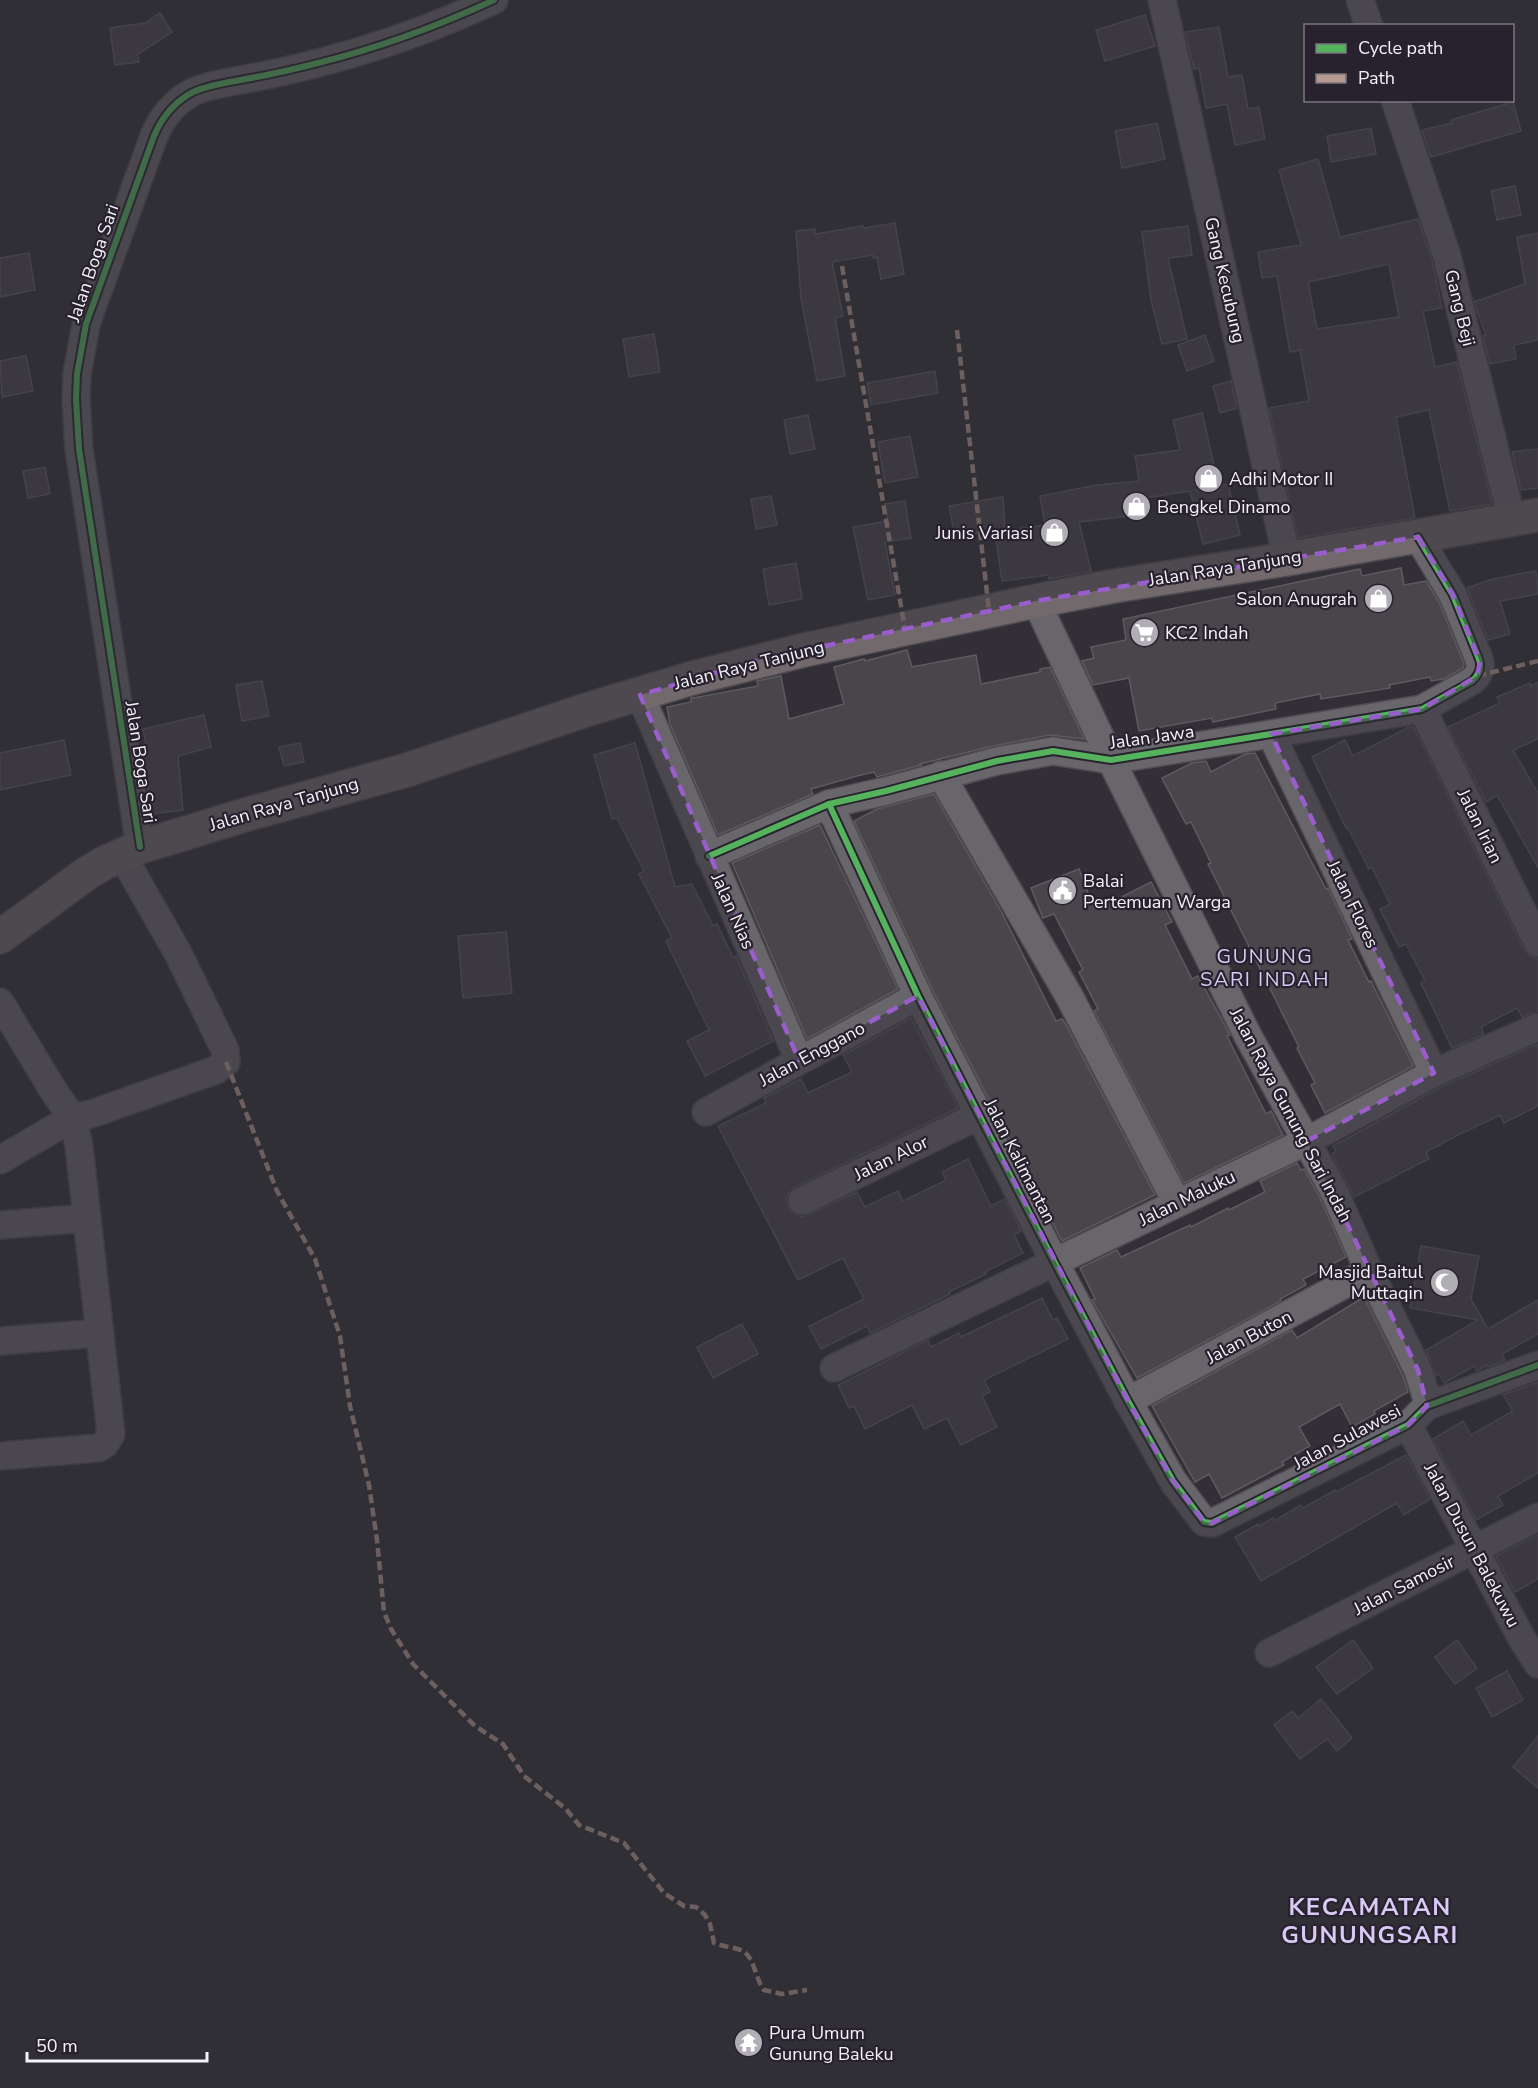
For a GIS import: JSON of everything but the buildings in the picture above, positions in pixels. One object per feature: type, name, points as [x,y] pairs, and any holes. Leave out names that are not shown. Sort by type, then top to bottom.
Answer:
[{"type":"main road","name":"Jalan Raya Tanjung","points":[[4,928],[86,874],[131,851],[245,815],[407,770],[467,748],[759,660],[1036,601],[1213,569],[1287,559],[1525,518]]},
{"type":"street","name":"Jalan Boga Sari","points":[[131,851],[81,460],[76,399],[78,366],[86,324],[154,136],[165,115],[193,92],[320,63],[372,48],[423,30],[494,0]]},
{"type":"street","name":"Gang Kecubung","points":[[1162,0],[1287,559]]},
{"type":"street","points":[[1360,0],[1368,24]]},
{"type":"street","name":"Gang Beji","points":[[1396,102],[1447,256],[1525,518]]},
{"type":"street","name":"Jalan Jawa","points":[[709,856],[829,804],[997,760],[1053,751],[1111,760],[1422,709],[1472,681],[1477,676],[1480,662],[1453,595],[1418,537]]},
{"type":"street","name":"Jalan Raya Gunung Sari Indah","points":[[1036,601],[1111,760],[1248,1036],[1334,1191],[1369,1271],[1418,1370],[1427,1406]]},
{"type":"street","name":"Jalan Nias","points":[[640,695],[799,1060]]},
{"type":"street","name":"Jalan Irian","points":[[1422,709],[1538,943]]},
{"type":"street","name":"Jalan Flores","points":[[1271,734],[1434,1073]]},
{"type":"street","points":[[941,775],[1070,996],[1176,1203]]},
{"type":"street","name":"Jalan Kalimantan","points":[[829,804],[918,996],[1054,1263],[1173,1481],[1204,1522]]},
{"type":"street","points":[[0,1160],[72,1118],[91,1114],[216,1070],[226,1062],[225,1050],[178,955],[131,851]]},
{"type":"street","name":"Jalan Enggano","points":[[706,1112],[918,996]]},
{"type":"street","points":[[0,1002],[72,1118],[79,1146],[111,1434],[107,1442],[95,1448],[0,1456]]},
{"type":"street","name":"Jalan Maluku","points":[[834,1368],[1307,1141],[1434,1073],[1538,1027]]},
{"type":"street","name":"Jalan Alor","points":[[802,1201],[980,1115]]},
{"type":"street","points":[[0,1225],[87,1218]]},
{"type":"street","name":"Jalan Buton","points":[[1128,1401],[1369,1271]]},
{"type":"street","points":[[0,1341],[99,1333]]},
{"type":"street","name":"Jalan Sulawesi","points":[[1204,1522],[1212,1523],[1408,1425],[1427,1406],[1538,1365]]},
{"type":"street","name":"Jalan Dusun Balekuwu","points":[[1408,1425],[1474,1550],[1530,1633],[1538,1664]]},
{"type":"street","name":"Jalan Samosir","points":[[1269,1653],[1538,1517]]},
{"type":"highlighted area","points":[[1418,537],[1453,595],[1480,662],[1477,676],[1422,709],[1271,734],[1434,1073],[1307,1141],[1418,1370],[1427,1406],[1408,1425],[1212,1523],[1204,1522],[1173,1481],[1128,1401],[918,996],[799,1060],[640,695],[759,660],[1036,601]]},
{"type":"marked path","points":[[842,266],[905,629]]},
{"type":"marked path","points":[[957,330],[989,611]]},
{"type":"marked path","points":[[1477,676],[1538,661]]},
{"type":"marked path","points":[[226,1062],[277,1191],[315,1259],[340,1336],[350,1406],[369,1485],[384,1612],[391,1629],[413,1664],[475,1726],[503,1744],[524,1776],[566,1809],[579,1825],[624,1843],[664,1893],[684,1906],[696,1907],[705,1915],[710,1924],[714,1943],[747,1954],[764,1990],[782,1994],[807,1990]]},
{"type":"cycle path","points":[[140,847],[79,449],[76,399],[77,374],[86,324],[154,136],[174,105],[200,89],[340,57],[430,27],[494,0]]},
{"type":"cycle path","points":[[709,856],[829,804],[997,761],[1053,751],[1111,760],[1422,709],[1472,681],[1478,674],[1480,665],[1453,595],[1418,537]]},
{"type":"cycle path","points":[[829,804],[918,996],[1055,1263],[1173,1481],[1204,1522],[1212,1523],[1408,1425],[1427,1406],[1538,1365]]},
{"type":"place","name":"Adhi Motor II","points":[[1208,479]]},
{"type":"place","name":"Bengkel Dinamo","points":[[1136,507]]},
{"type":"place","name":"Junis Variasi","points":[[1054,533]]},
{"type":"place","name":"Salon Anugrah","points":[[1378,599]]},
{"type":"place","name":"KC2 Indah","points":[[1144,633]]},
{"type":"place","name":"Balai Pertemuan Warga","points":[[1062,891]]},
{"type":"place","name":"Masjid Baitul Muttaqin","points":[[1444,1282]]},
{"type":"place","name":"Pura Umum Gunung Baleku","points":[[748,2043]]},
{"type":"district","name":"GUNUNG SARI INDAH","points":[[1265,968]]},
{"type":"district","name":"KECAMATAN GUNUNGSARI","points":[[1370,1921]]}]
